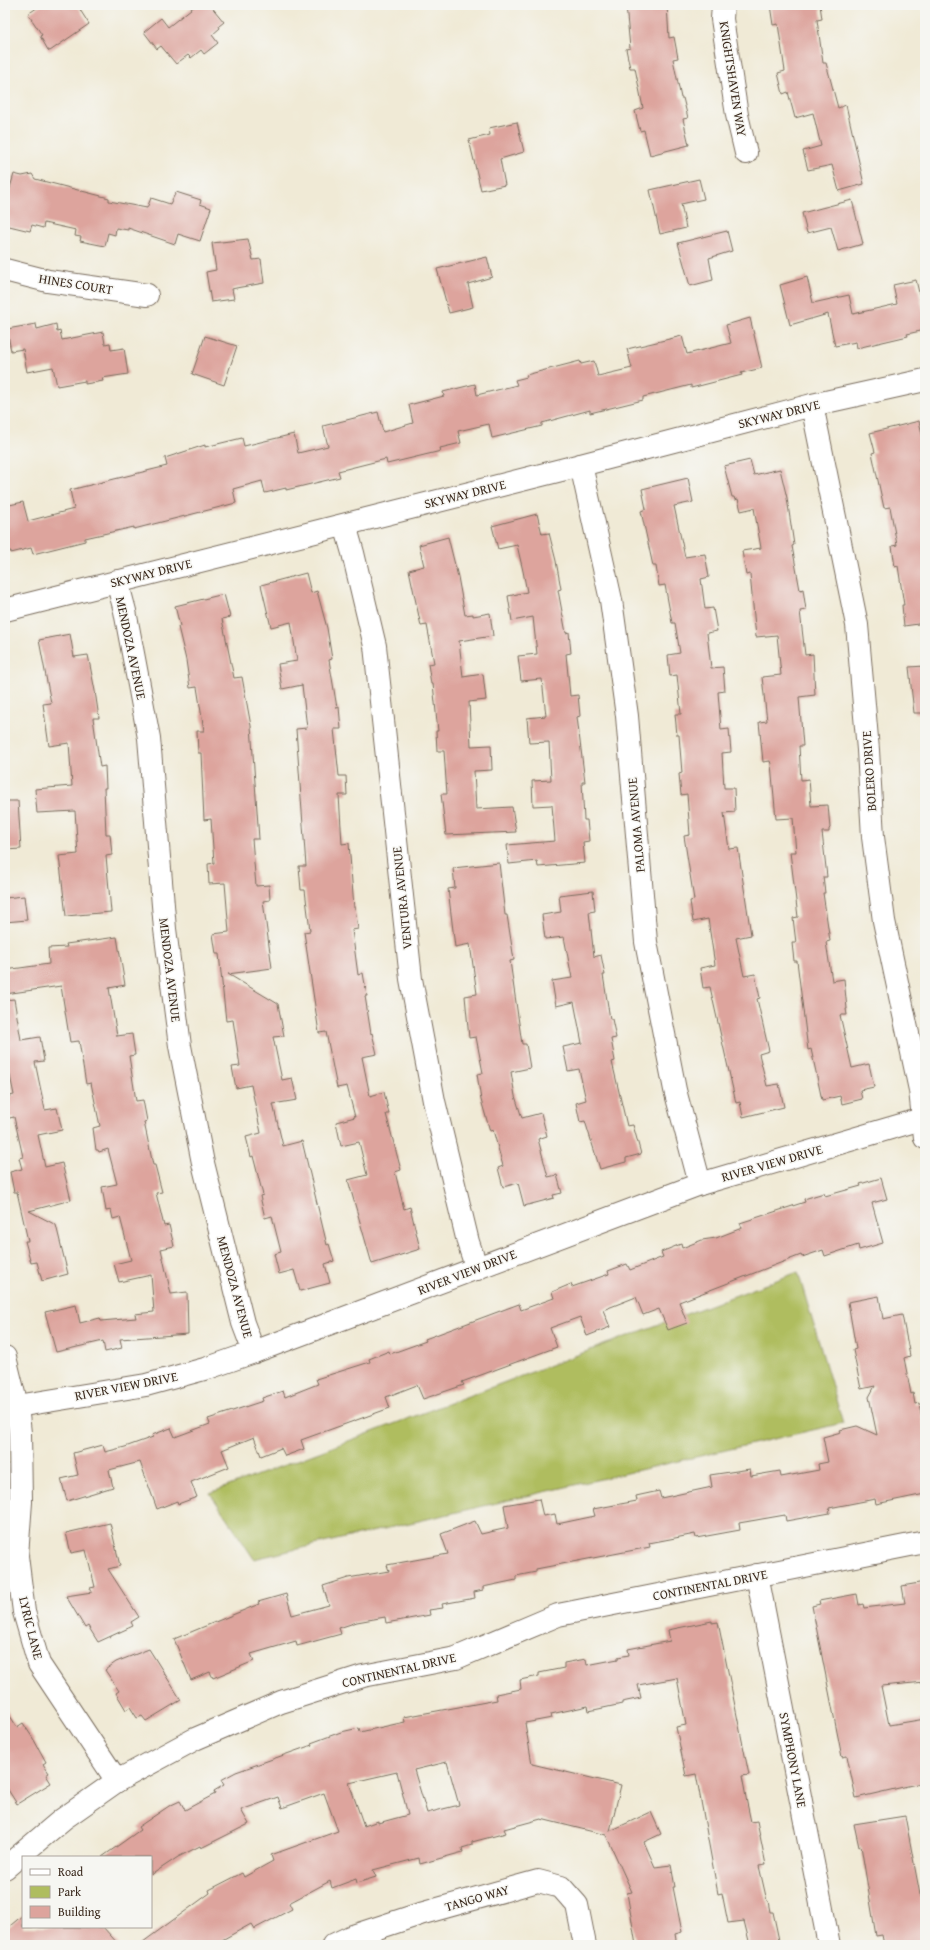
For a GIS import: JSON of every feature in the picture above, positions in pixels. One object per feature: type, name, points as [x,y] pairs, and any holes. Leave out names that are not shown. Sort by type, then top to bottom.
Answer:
[{"type":"street","name":"KNIGHTSHAVEN WAY","points":[[722,5],[722,19],[737,115],[746,153]]},
{"type":"street","name":"HINES COURT","points":[[5,270],[48,281],[147,295]]},
{"type":"street","name":"SKYWAY DRIVE","points":[[5,610],[581,465],[812,405],[925,380]]},
{"type":"street","name":"BOLERO DRIVE","points":[[812,405],[857,625],[868,750],[874,845],[884,921],[920,1090],[924,1125]]},
{"type":"street","name":"PALOMA AVENUE","points":[[581,465],[612,607],[627,716],[646,942],[675,1090],[700,1184]]},
{"type":"street","name":"VENTURA AVENUE","points":[[344,525],[353,553],[375,646],[411,979],[434,1101],[468,1242],[477,1269]]},
{"type":"street","name":"MENDOZA AVENUE","points":[[117,581],[125,611],[149,738],[164,929],[180,1046],[203,1163],[243,1323],[254,1352]]},
{"type":"street","name":"RIVER VIEW DRIVE","points":[[11,1407],[146,1385],[208,1368],[477,1269],[700,1184],[924,1125]]},
{"type":"street","name":"LYRIC LANE","points":[[5,1357],[11,1407],[20,1433],[21,1502],[17,1556],[24,1612],[39,1664],[117,1781]]},
{"type":"street","name":"CONTINENTAL DRIVE","points":[[5,1868],[63,1819],[117,1781],[195,1739],[281,1702],[363,1676],[456,1658],[558,1615],[925,1542]]},
{"type":"street","name":"SYMPHONY LANE","points":[[757,1575],[829,1945]]},
{"type":"street","name":"TANGO WAY","points":[[333,1945],[350,1937],[420,1914],[538,1881],[560,1887],[577,1906],[585,1945]]},
{"type":"green space","points":[[798,1272],[843,1423],[254,1559],[210,1493]]},
{"type":"building","points":[[41,5],[77,5],[89,24],[50,51],[40,36],[42,35],[28,14]]},
{"type":"building","points":[[196,5],[210,5],[224,22],[212,35],[218,43],[204,54],[201,50],[191,58],[188,55],[176,64],[161,46],[157,49],[144,32],[161,18],[168,27]]},
{"type":"building","points":[[626,5],[667,5],[669,38],[674,37],[678,58],[673,59],[681,98],[683,98],[688,118],[683,119],[689,145],[650,155],[644,130],[640,131],[635,111],[643,108],[635,68],[630,68],[626,49],[630,48]]},
{"type":"building","points":[[770,5],[820,5],[822,19],[817,20],[823,63],[826,63],[838,108],[846,105],[864,184],[839,191],[832,165],[808,170],[803,151],[821,146],[813,113],[795,118],[788,92],[783,94],[778,73],[785,71],[778,24],[773,25]]},
{"type":"building","points":[[517,122],[524,152],[500,159],[505,185],[481,190],[469,140],[490,135],[489,128]]},
{"type":"building","points":[[14,174],[22,176],[32,174],[35,179],[109,198],[109,201],[147,208],[151,198],[170,204],[176,192],[201,200],[200,204],[211,208],[200,241],[178,234],[175,244],[128,228],[128,230],[116,228],[115,235],[108,233],[105,246],[80,241],[81,237],[75,236],[76,230],[44,223],[43,228],[32,225],[30,231],[5,225],[5,205]]},
{"type":"building","points":[[699,179],[704,199],[681,204],[686,228],[660,234],[650,190]]},
{"type":"building","points":[[852,200],[863,244],[838,251],[831,227],[807,233],[802,213]]},
{"type":"building","points":[[727,231],[732,251],[709,258],[713,280],[690,286],[678,243]]},
{"type":"building","points":[[248,239],[253,260],[261,259],[264,283],[232,289],[234,299],[211,302],[206,272],[216,270],[212,243]]},
{"type":"building","points":[[487,257],[492,277],[468,284],[473,307],[449,313],[437,269]]},
{"type":"building","points":[[807,277],[813,303],[849,295],[853,314],[897,304],[893,285],[916,280],[925,318],[925,330],[907,334],[908,336],[857,348],[856,342],[835,346],[828,314],[790,325],[780,285]]},
{"type":"building","points":[[750,318],[762,368],[741,373],[742,375],[691,388],[691,385],[643,397],[643,400],[590,413],[590,410],[542,423],[542,426],[492,438],[489,424],[458,431],[461,443],[440,448],[441,451],[387,464],[386,459],[338,471],[340,477],[286,490],[286,488],[265,493],[262,481],[233,489],[236,503],[134,529],[134,527],[85,538],[85,541],[33,554],[31,548],[11,553],[11,551],[5,552],[5,506],[23,502],[28,521],[74,509],[70,490],[167,466],[165,458],[205,445],[205,447],[242,438],[244,446],[294,434],[298,453],[328,446],[323,426],[378,412],[383,432],[413,423],[409,405],[444,396],[443,392],[475,384],[477,395],[517,385],[515,380],[527,377],[526,375],[580,361],[581,364],[594,361],[598,376],[632,368],[627,349],[682,336],[687,354],[731,343],[726,325]]},
{"type":"building","points":[[36,324],[37,329],[56,324],[57,332],[60,331],[62,340],[103,332],[105,344],[110,343],[111,350],[124,348],[128,374],[102,378],[103,381],[85,384],[85,381],[57,386],[53,367],[27,372],[23,349],[11,351],[7,329]]},
{"type":"building","points":[[205,336],[237,346],[224,385],[192,374]]},
{"type":"building","points":[[919,421],[925,447],[925,458],[920,459],[925,484],[925,623],[904,626],[902,605],[904,605],[898,566],[895,567],[892,546],[897,545],[890,507],[884,508],[872,453],[875,452],[870,433]]},
{"type":"building","points":[[750,460],[754,475],[780,469],[787,498],[794,545],[792,546],[800,590],[803,589],[806,610],[800,611],[805,655],[813,654],[815,695],[799,697],[803,746],[799,746],[801,780],[809,779],[811,806],[828,805],[830,828],[829,832],[822,832],[827,877],[823,877],[825,893],[823,893],[830,941],[826,942],[832,981],[844,979],[847,1015],[840,1015],[852,1068],[869,1064],[874,1087],[860,1090],[862,1099],[842,1104],[840,1096],[822,1100],[811,1049],[808,1050],[797,961],[794,961],[792,943],[796,943],[793,918],[798,917],[790,852],[796,852],[793,818],[776,819],[771,764],[770,761],[763,762],[759,722],[767,721],[762,677],[781,675],[777,635],[756,637],[750,574],[746,575],[742,551],[761,548],[754,508],[741,511],[738,499],[735,500],[734,497],[732,497],[724,466]]},
{"type":"building","points":[[688,478],[693,502],[674,506],[685,557],[705,554],[709,577],[701,579],[705,609],[713,608],[717,631],[707,633],[711,668],[723,667],[725,691],[718,692],[721,730],[729,729],[731,752],[722,753],[724,788],[734,788],[735,812],[724,813],[729,849],[738,848],[751,935],[736,938],[744,976],[755,974],[760,998],[757,999],[769,1051],[759,1054],[767,1086],[779,1084],[784,1107],[743,1117],[740,1102],[736,1103],[710,987],[703,988],[700,968],[715,965],[708,919],[693,922],[690,901],[694,900],[684,836],[690,835],[687,794],[681,795],[679,774],[682,773],[679,735],[677,735],[675,714],[681,714],[677,675],[670,676],[668,655],[680,653],[675,623],[672,623],[665,585],[659,586],[656,566],[653,566],[641,511],[646,509],[642,489]]},
{"type":"building","points":[[537,514],[542,534],[549,533],[561,589],[558,590],[566,633],[569,632],[571,653],[566,654],[570,696],[578,695],[580,716],[577,717],[585,782],[582,782],[584,820],[587,820],[589,841],[583,842],[585,863],[538,867],[537,861],[509,864],[507,845],[555,841],[552,805],[533,806],[532,781],[551,780],[549,742],[529,743],[527,718],[546,716],[542,679],[521,681],[518,656],[537,654],[533,617],[512,621],[508,596],[527,592],[523,571],[517,545],[498,549],[492,526]]},
{"type":"building","points":[[448,537],[458,577],[465,615],[473,614],[473,616],[490,613],[493,636],[459,641],[463,677],[483,674],[486,700],[469,702],[471,746],[491,745],[492,770],[474,771],[476,809],[512,807],[516,832],[446,835],[441,794],[447,794],[444,751],[437,751],[436,731],[438,731],[433,684],[431,684],[428,664],[434,663],[427,625],[421,626],[409,570],[424,566],[419,545]]},
{"type":"building","points":[[306,573],[311,593],[317,591],[327,628],[332,659],[329,660],[337,708],[339,707],[341,729],[334,729],[339,776],[346,776],[347,795],[339,795],[342,844],[349,843],[354,908],[358,929],[352,930],[358,975],[363,973],[371,1034],[372,1033],[377,1054],[362,1057],[370,1096],[384,1092],[389,1114],[386,1114],[401,1170],[395,1172],[404,1209],[410,1207],[420,1249],[372,1264],[348,1180],[367,1175],[359,1142],[341,1146],[336,1122],[355,1117],[347,1086],[337,1088],[326,1032],[319,1033],[304,932],[310,931],[305,890],[301,890],[299,866],[306,866],[296,729],[307,728],[302,685],[282,689],[278,664],[297,661],[291,622],[271,627],[261,585]]},
{"type":"building","points":[[224,594],[230,617],[222,619],[234,678],[242,677],[251,726],[259,839],[252,839],[256,886],[269,885],[270,900],[263,901],[272,968],[228,974],[278,1004],[284,1036],[273,1037],[282,1080],[292,1078],[297,1100],[273,1104],[283,1146],[302,1141],[327,1245],[329,1244],[334,1261],[325,1264],[330,1283],[300,1291],[294,1270],[279,1274],[274,1254],[281,1252],[272,1216],[265,1218],[260,1196],[263,1195],[253,1156],[251,1157],[246,1137],[261,1133],[251,1085],[236,1088],[232,1067],[240,1066],[233,1020],[226,1021],[219,954],[216,954],[213,934],[229,932],[225,883],[209,884],[208,864],[214,863],[211,819],[204,820],[201,753],[198,753],[197,731],[204,731],[197,687],[190,688],[186,660],[178,627],[180,626],[175,606]]},
{"type":"building","points":[[70,634],[74,657],[88,655],[95,691],[99,718],[93,718],[100,767],[105,766],[106,788],[104,788],[106,834],[110,834],[112,855],[106,856],[111,912],[66,916],[59,856],[78,854],[75,811],[37,813],[35,789],[72,786],[69,743],[49,746],[43,704],[51,703],[39,640]]},
{"type":"building","points":[[925,666],[925,713],[914,713],[909,667]]},
{"type":"building","points":[[5,801],[18,801],[21,849],[5,850]]},
{"type":"building","points":[[499,863],[505,915],[507,915],[514,960],[510,961],[522,1044],[526,1044],[530,1068],[511,1072],[515,1096],[522,1118],[541,1113],[547,1136],[538,1139],[548,1177],[557,1175],[562,1193],[553,1195],[554,1198],[524,1206],[518,1183],[503,1187],[498,1168],[503,1166],[493,1130],[490,1131],[481,1100],[477,1074],[483,1073],[476,1037],[469,1038],[465,996],[477,994],[470,944],[455,947],[448,889],[455,888],[453,868]]},
{"type":"building","points":[[593,891],[595,911],[589,912],[594,957],[601,955],[610,1019],[612,1019],[616,1038],[611,1039],[615,1061],[612,1062],[627,1126],[633,1125],[641,1154],[626,1158],[626,1162],[600,1169],[585,1121],[580,1122],[576,1103],[586,1100],[579,1069],[568,1071],[563,1047],[582,1043],[574,1002],[556,1006],[552,981],[572,978],[564,937],[545,939],[542,915],[561,912],[559,895]]},
{"type":"building","points":[[24,896],[27,920],[5,922],[5,898]]},
{"type":"building","points":[[117,937],[125,985],[109,988],[117,1036],[132,1034],[135,1055],[129,1056],[136,1101],[143,1100],[147,1121],[144,1122],[153,1165],[155,1165],[162,1192],[156,1193],[164,1226],[169,1225],[174,1246],[161,1249],[171,1294],[187,1292],[188,1334],[120,1339],[122,1348],[105,1352],[103,1341],[56,1352],[45,1312],[76,1305],[80,1323],[100,1318],[101,1321],[136,1318],[135,1314],[154,1312],[151,1275],[119,1282],[114,1264],[131,1260],[120,1217],[113,1219],[111,1210],[106,1211],[102,1187],[117,1184],[108,1149],[99,1152],[96,1150],[93,1128],[100,1126],[91,1083],[86,1084],[79,1041],[70,1042],[61,986],[5,994],[5,970],[49,964],[48,948],[67,947],[66,944]]},
{"type":"building","points":[[14,999],[21,1040],[40,1037],[44,1061],[35,1062],[45,1110],[57,1108],[62,1130],[38,1135],[45,1167],[62,1163],[71,1200],[29,1211],[56,1225],[68,1274],[42,1281],[37,1262],[31,1263],[25,1241],[28,1241],[17,1192],[14,1192],[10,1172],[22,1169],[19,1158],[23,1157],[14,1117],[5,1119],[5,1097],[14,1095],[8,1066],[5,1066],[5,1000]]},
{"type":"building","points":[[881,1178],[887,1199],[872,1203],[883,1243],[859,1250],[858,1245],[825,1256],[823,1250],[802,1257],[801,1255],[679,1302],[687,1323],[668,1330],[659,1309],[643,1315],[636,1297],[603,1310],[610,1327],[587,1336],[580,1317],[550,1328],[557,1347],[462,1382],[464,1385],[423,1399],[417,1385],[386,1397],[390,1408],[301,1440],[304,1449],[285,1456],[281,1448],[261,1456],[254,1437],[222,1450],[229,1467],[191,1482],[197,1497],[178,1504],[177,1501],[157,1509],[140,1462],[109,1470],[113,1487],[67,1501],[61,1479],[78,1475],[73,1453],[103,1445],[105,1452],[125,1447],[153,1437],[152,1435],[171,1428],[175,1437],[210,1424],[208,1419],[263,1401],[262,1398],[283,1391],[285,1397],[318,1384],[316,1379],[370,1362],[369,1359],[389,1351],[390,1354],[426,1341],[425,1339],[519,1304],[521,1310],[554,1298],[552,1292],[571,1284],[572,1287],[609,1274],[608,1271],[627,1264],[630,1270],[663,1257],[661,1252],[681,1244],[682,1248],[702,1240],[716,1238],[742,1228],[740,1223],[805,1202],[804,1199],[824,1193],[825,1196],[861,1186],[860,1184]]},
{"type":"building","points":[[879,1296],[883,1319],[902,1315],[910,1356],[904,1358],[911,1394],[913,1393],[915,1404],[919,1403],[925,1435],[925,1494],[876,1504],[875,1499],[829,1508],[830,1513],[786,1521],[785,1515],[739,1523],[740,1530],[696,1538],[695,1534],[649,1543],[650,1547],[536,1569],[536,1572],[516,1576],[516,1580],[483,1587],[483,1590],[474,1592],[475,1598],[442,1604],[443,1608],[429,1610],[430,1615],[386,1623],[385,1617],[357,1622],[339,1628],[341,1634],[297,1646],[296,1641],[251,1654],[254,1661],[213,1678],[210,1672],[191,1680],[174,1639],[259,1604],[258,1602],[286,1594],[292,1615],[329,1605],[323,1586],[348,1578],[389,1571],[387,1565],[448,1554],[441,1534],[475,1521],[481,1534],[508,1528],[504,1505],[539,1499],[543,1516],[555,1514],[557,1524],[595,1516],[593,1509],[637,1501],[636,1496],[659,1491],[661,1498],[712,1487],[710,1475],[750,1469],[751,1476],[780,1471],[781,1477],[819,1470],[818,1464],[828,1462],[823,1437],[841,1432],[840,1430],[857,1426],[877,1435],[869,1397],[875,1386],[861,1389],[853,1350],[856,1349],[848,1302]]},
{"type":"building","points":[[110,1523],[120,1566],[108,1569],[139,1617],[131,1622],[133,1626],[98,1642],[88,1626],[85,1628],[66,1596],[92,1592],[90,1588],[95,1587],[86,1550],[71,1553],[66,1533]]},
{"type":"building","points":[[925,1582],[925,1682],[881,1686],[889,1725],[925,1719],[925,1782],[856,1798],[847,1756],[842,1757],[812,1606],[820,1604],[819,1601],[857,1594],[859,1605],[863,1604],[864,1608],[905,1603],[902,1586]]},
{"type":"building","points":[[712,1621],[712,1623],[718,1622],[749,1775],[742,1776],[747,1803],[751,1822],[757,1821],[766,1865],[759,1866],[770,1912],[773,1912],[780,1945],[750,1945],[744,1921],[728,1923],[722,1893],[718,1894],[696,1774],[686,1776],[676,1727],[686,1725],[677,1678],[638,1685],[641,1698],[622,1702],[622,1704],[589,1711],[588,1706],[551,1714],[552,1718],[525,1723],[532,1764],[621,1785],[610,1831],[651,1812],[661,1834],[644,1842],[655,1867],[671,1865],[675,1887],[673,1887],[682,1932],[675,1934],[677,1945],[636,1945],[627,1893],[632,1892],[606,1835],[541,1819],[504,1829],[506,1833],[472,1842],[472,1845],[462,1848],[463,1852],[420,1864],[419,1858],[373,1870],[376,1877],[357,1883],[356,1879],[332,1888],[330,1881],[289,1903],[292,1909],[254,1929],[251,1924],[213,1945],[139,1945],[210,1893],[209,1890],[242,1873],[244,1877],[273,1861],[271,1855],[338,1831],[324,1793],[282,1808],[278,1797],[241,1810],[249,1824],[201,1848],[200,1846],[178,1857],[152,1874],[152,1856],[103,1856],[140,1830],[138,1827],[169,1806],[180,1801],[185,1810],[215,1794],[214,1791],[224,1785],[221,1780],[236,1772],[312,1745],[311,1743],[341,1732],[359,1728],[360,1732],[405,1722],[404,1717],[497,1700],[496,1694],[521,1689],[520,1680],[539,1676],[539,1673],[564,1668],[564,1663],[586,1659],[587,1665],[618,1659],[618,1657],[629,1655],[628,1649],[670,1641],[668,1630]],"holes":[[[447,1762],[459,1805],[427,1813],[414,1770]],[[397,1772],[408,1815],[378,1823],[378,1821],[364,1826],[349,1783]]]},
{"type":"building","points":[[149,1649],[181,1700],[146,1721],[142,1716],[137,1718],[130,1707],[126,1710],[116,1693],[119,1691],[105,1670],[116,1662]]},
{"type":"building","points":[[5,1708],[17,1727],[23,1723],[34,1740],[46,1762],[43,1764],[49,1773],[46,1775],[51,1783],[17,1804],[5,1785]]},
{"type":"building","points":[[905,1816],[925,1921],[925,1945],[884,1945],[882,1935],[876,1936],[861,1846],[859,1847],[854,1824]]},
{"type":"building","points":[[22,1916],[22,1928],[104,1928],[119,1945],[5,1945],[5,1930]]}]
